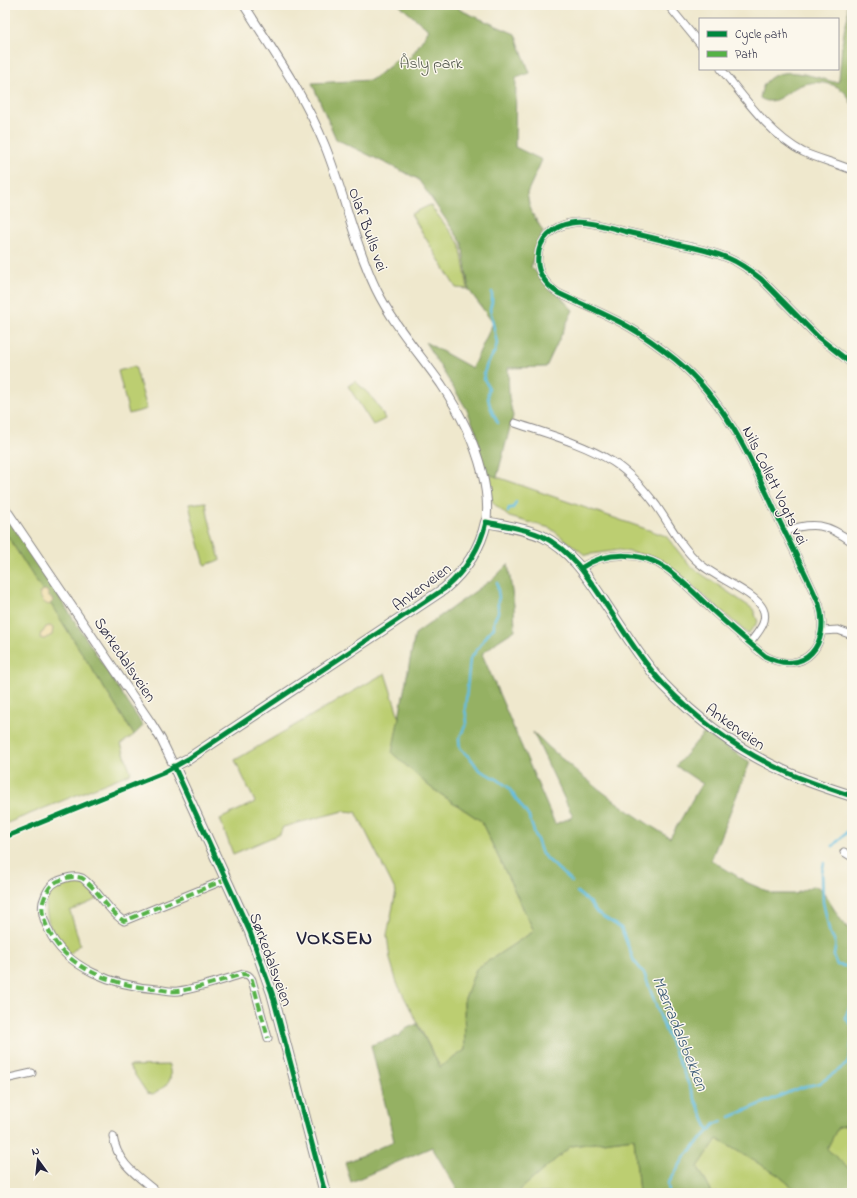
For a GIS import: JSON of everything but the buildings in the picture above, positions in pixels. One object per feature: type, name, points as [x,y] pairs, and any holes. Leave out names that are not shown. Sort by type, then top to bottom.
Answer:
[{"type":"main road","name":"Ankerveien","points":[[174,766],[444,589],[471,561],[482,539],[486,522],[522,529],[543,537],[562,549],[581,568],[645,662],[664,684],[704,720],[740,747],[772,765],[810,782],[852,796]]},
{"type":"main road","name":"Sørkedalsveien","points":[[174,766],[227,879],[250,932],[267,978],[325,1193]]},
{"type":"street","name":"Olaf Bulls vei","points":[[244,5],[286,70],[320,134],[333,167],[362,256],[381,299],[399,328],[440,383],[454,406],[469,435],[477,457]]},
{"type":"street","points":[[668,5],[699,43]]},
{"type":"street","points":[[722,70],[760,116],[784,139],[810,155],[852,170]]},
{"type":"street","name":"Nils Collett Vogts vei","points":[[581,568],[593,560],[616,556],[637,557],[653,562],[666,569],[679,579],[750,643],[765,656],[771,659],[792,662],[805,658],[814,651],[820,641],[822,617],[819,604],[746,450],[733,427],[695,378],[676,360],[641,335],[566,297],[549,286],[542,276],[538,265],[538,258],[541,244],[547,235],[555,228],[571,222],[582,222],[693,247],[728,258],[761,279],[818,337],[852,364]]},
{"type":"street","points":[[515,423],[597,454],[614,463],[634,480],[653,502],[692,557],[712,573],[753,597],[762,606],[765,615],[764,620],[760,629],[750,643]]},
{"type":"street","name":"Ankerveien","points":[[477,457],[486,493],[488,508],[486,522]]},
{"type":"street","name":"Sørkedalsveien","points":[[5,508],[151,723],[161,739],[174,766]]},
{"type":"street","points":[[785,532],[804,525],[819,526],[835,531],[852,542]]},
{"type":"street","points":[[822,631],[838,630],[852,634]]},
{"type":"street","points":[[844,852],[852,857]]},
{"type":"street","name":"Sørkedalsveien","points":[[227,879],[124,920],[118,918],[83,878],[70,876],[54,883],[46,892],[42,911],[44,920],[57,946],[80,965],[93,973],[122,984],[139,988],[177,991],[247,974],[252,980],[268,1038]]},
{"type":"street","points":[[5,1079],[32,1073]]},
{"type":"street","points":[[113,1136],[116,1149],[123,1163],[158,1193]]},
{"type":"green space","name":"Åsly park","points":[[399,5],[457,5],[460,10],[515,34],[530,73],[516,78],[515,147],[542,160],[527,193],[530,210],[543,231],[531,267],[573,310],[546,367],[508,368],[509,398],[513,416],[497,477],[483,472],[477,434],[466,408],[425,342],[472,368],[493,323],[469,290],[462,243],[418,179],[336,139],[312,83],[371,80],[390,66],[394,61],[410,58],[429,30]]},
{"type":"green space","points":[[847,5],[852,5],[852,105],[846,94],[836,86],[817,82],[804,84],[794,88],[776,100],[765,101],[760,98],[762,88],[765,83],[772,77],[780,74],[798,73],[838,82],[842,44],[848,16]]},
{"type":"green space","points":[[430,205],[460,244],[468,289],[456,288],[411,214]]},
{"type":"green space","points":[[135,366],[147,409],[129,414],[118,371]]},
{"type":"green space","points":[[355,381],[376,403],[385,419],[373,425],[348,386]]},
{"type":"green space","points":[[483,472],[666,536],[690,566],[753,609],[758,622],[748,634],[680,575],[646,555],[619,550],[585,555],[550,528],[509,517],[493,503]]},
{"type":"green space","points":[[206,502],[208,516],[220,560],[205,565],[189,504]]},
{"type":"green space","points":[[5,514],[143,726],[134,735],[5,532]]},
{"type":"green space","points":[[5,532],[134,735],[121,744],[131,773],[5,824]]},
{"type":"green space","points":[[508,564],[514,605],[515,630],[482,654],[555,824],[573,817],[533,732],[565,762],[598,789],[670,838],[699,788],[703,784],[676,766],[704,733],[750,762],[711,860],[748,883],[774,894],[795,894],[812,886],[818,887],[822,890],[841,920],[852,933],[852,1124],[838,1127],[827,1149],[852,1171],[852,1193],[799,1193],[778,1175],[717,1139],[698,1167],[712,1193],[639,1193],[634,1138],[571,1146],[520,1190],[521,1193],[459,1193],[432,1147],[351,1182],[345,1163],[394,1141],[371,1045],[399,1036],[405,1029],[417,1024],[440,1067],[465,1050],[464,1001],[476,969],[534,931],[481,821],[430,787],[392,753],[415,634],[494,578]]},
{"type":"green space","points":[[385,673],[399,717],[393,753],[430,787],[481,821],[534,931],[476,969],[464,1001],[465,1050],[440,1067],[397,983],[390,959],[387,935],[396,892],[356,812],[343,811],[283,827],[280,834],[233,854],[220,819],[255,802],[235,760]]},
{"type":"green space","points":[[70,880],[82,882],[98,899],[70,911],[80,944],[70,954],[59,942],[51,929],[48,921],[46,905],[47,897],[51,890],[56,885]]},
{"type":"green space","points":[[169,1065],[170,1080],[166,1085],[153,1094],[147,1093],[129,1066]]},
{"type":"green space","points":[[852,1124],[852,1171],[826,1149],[838,1127]]},
{"type":"green space","points":[[634,1138],[639,1193],[521,1193],[520,1190],[571,1146]]},
{"type":"green space","points":[[717,1138],[778,1175],[799,1193],[712,1193],[698,1167]]},
{"type":"sand","points":[[44,590],[47,591],[48,596],[53,601],[49,605],[42,600],[39,593]]},
{"type":"sand","points":[[50,626],[53,628],[52,635],[44,639],[40,638],[41,633],[46,627]]},
{"type":"waterway","name":"Mærradalsbekken","points":[[492,292],[490,309],[497,343],[495,351],[487,364],[484,379],[489,388],[488,397],[490,406],[498,423]]},
{"type":"waterway","name":"Mærradalsbekken","points":[[508,512],[509,508],[513,508],[516,502]]},
{"type":"waterway","name":"Mærradalsbekken","points":[[497,583],[499,598],[498,612],[494,620],[494,628],[490,631],[470,659],[465,709],[467,722],[459,739],[460,748],[472,760],[479,770],[497,779],[508,787],[529,817],[542,854],[572,882]]},
{"type":"waterway","points":[[833,846],[852,827]]},
{"type":"waterway","points":[[824,863],[822,872],[823,902],[830,935],[835,941],[834,958],[837,965],[852,967]]},
{"type":"waterway","name":"Mærradalsbekken","points":[[577,892],[589,902],[597,913],[621,928],[634,961],[644,973],[666,1032],[709,1131],[686,1155],[668,1184],[669,1193]]},
{"type":"waterway","points":[[852,1001],[845,1018],[852,1025]]},
{"type":"waterway","points":[[730,1117],[799,1088],[820,1083],[847,1064],[850,1057],[852,1040]]},
{"type":"waterway","points":[[709,1131],[715,1124],[722,1121]]},
{"type":"marked path","points":[[227,879],[124,921],[110,909],[84,879],[79,877],[70,877],[55,883],[48,890],[43,902],[43,916],[56,943],[66,955],[79,965],[94,973],[125,984],[175,991],[203,986],[243,974],[250,976],[268,1038]]},
{"type":"cycle path","points":[[581,568],[601,558],[613,556],[624,555],[647,559],[657,563],[679,578],[725,622],[765,656],[779,661],[792,662],[803,659],[812,653],[818,644],[822,619],[819,604],[760,478],[724,414],[694,377],[659,347],[629,327],[558,293],[546,282],[540,273],[538,257],[539,250],[544,239],[553,230],[571,223],[592,223],[699,249],[737,262],[761,279],[818,337],[852,364]]},
{"type":"cycle path","points":[[5,837],[163,773],[188,759],[444,589],[459,575],[471,559],[480,542],[486,522],[535,533],[553,542],[562,549],[579,566],[634,647],[656,676],[677,698],[706,723],[737,745],[769,764],[811,782],[852,796]]},
{"type":"cycle path","points":[[174,766],[250,932],[272,993],[325,1193]]},
{"type":"district","name":"VOKSEN","points":[[335,937]]}]
